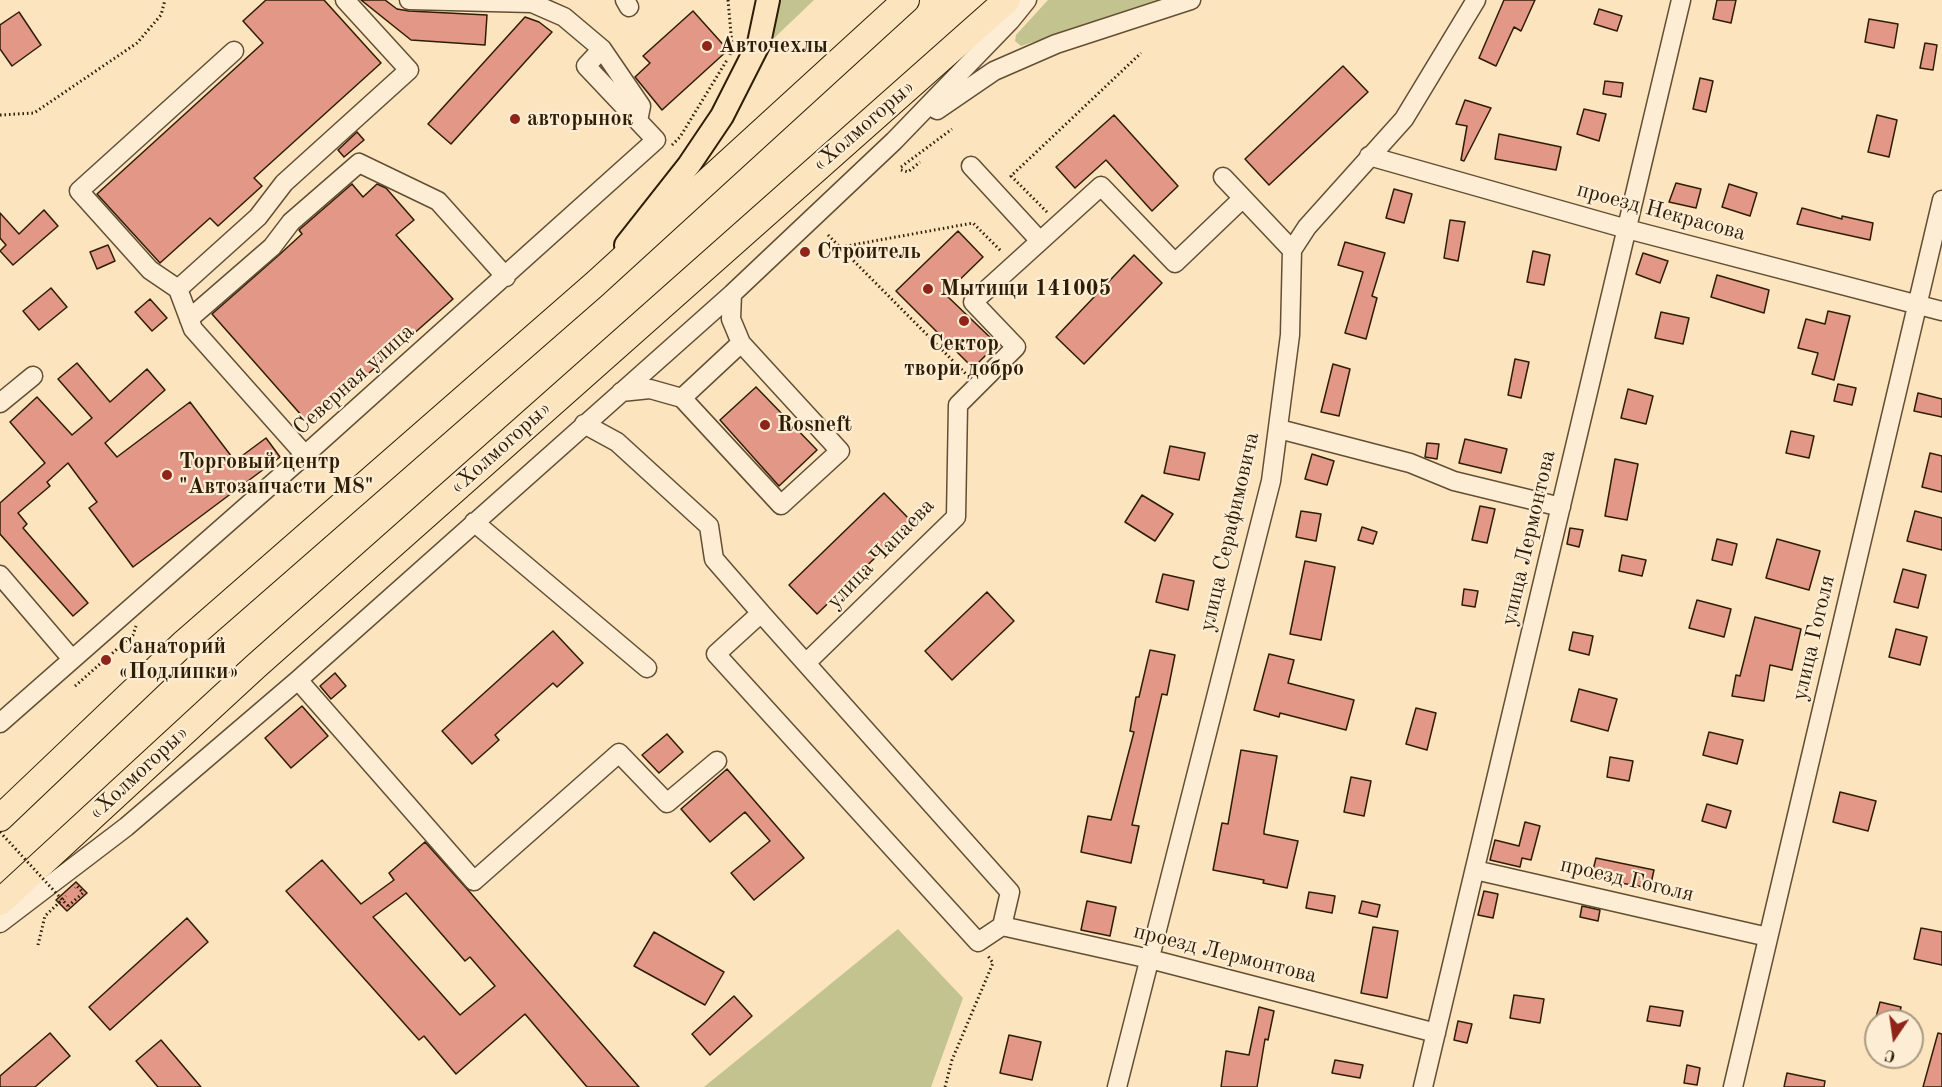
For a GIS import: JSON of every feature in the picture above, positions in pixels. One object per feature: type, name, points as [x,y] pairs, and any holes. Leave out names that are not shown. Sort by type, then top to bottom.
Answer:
[{"type":"highway","points":[[0,818],[185,642],[595,284],[906,0]]},
{"type":"highway","name":"«Холмогоры»","points":[[0,902],[256,666],[1007,0]]},
{"type":"main road","points":[[595,284],[690,165],[722,116],[759,43],[768,0]]},
{"type":"street","points":[[178,289],[258,217],[284,183],[409,70],[345,0]]},
{"type":"street","name":"Северная улица","points":[[0,723],[71,658],[506,277],[656,140],[586,66],[602,48],[564,17],[532,3],[409,0]]},
{"type":"street","points":[[845,54],[891,0]]},
{"type":"street","points":[[0,923],[126,827],[298,680],[732,294],[894,141],[1010,21],[1027,0]]},
{"type":"street","points":[[894,141],[994,70],[1056,44],[1191,0]]},
{"type":"street","points":[[1223,177],[1292,250],[1307,227],[1404,119],[1476,0]]},
{"type":"street","name":"улица Лермонтова","points":[[1424,1087],[1681,0]]},
{"type":"street","points":[[234,51],[79,191],[150,270],[178,289],[193,329],[305,455]]},
{"type":"street","name":"проезд Некрасова","points":[[1369,156],[1627,229],[1942,310]]},
{"type":"street","points":[[189,319],[272,247],[291,222],[358,163],[438,201],[506,277]]},
{"type":"street","points":[[971,166],[1040,242]]},
{"type":"street","name":"улица Чапаева","points":[[806,663],[956,517],[958,405],[1016,347],[973,302],[1101,186],[1175,262],[1243,198]]},
{"type":"street","name":"улица Гоголя","points":[[1733,1087],[1942,200]]},
{"type":"street","name":"улица Серафимовича","points":[[1117,1087],[1271,481],[1290,335],[1292,250]]},
{"type":"street","points":[[621,392],[650,388],[682,398],[781,506],[840,451],[741,343],[731,319],[732,294]]},
{"type":"street","points":[[682,398],[741,343]]},
{"type":"street","points":[[0,404],[33,376]]},
{"type":"street","points":[[584,424],[617,442],[709,526],[714,559],[1010,892],[1002,926],[978,942],[716,654],[761,613]]},
{"type":"street","points":[[1279,429],[1410,464],[1454,481],[1561,507]]},
{"type":"street","points":[[474,522],[647,668]]},
{"type":"street","points":[[0,575],[71,658]]},
{"type":"street","points":[[298,680],[474,881],[619,753],[667,803],[717,761]]},
{"type":"street","name":"проезд Гоголя","points":[[1475,870],[1768,937]]},
{"type":"street","name":"проезд Лермонтова","points":[[1002,926],[1150,959],[1436,1033]]},
{"type":"path","points":[[0,115],[34,113],[137,43],[161,15],[165,0]]},
{"type":"path","points":[[1040,242],[1050,215],[1011,176],[1141,53]]},
{"type":"path","points":[[920,162],[908,172],[901,169],[952,129]]},
{"type":"path","points":[[841,248],[973,223],[1014,264]]},
{"type":"path","points":[[828,235],[977,385]]},
{"type":"path","points":[[0,832],[68,906],[83,893],[77,886],[45,916],[38,945]]},
{"type":"path","points":[[945,1087],[952,1060],[993,963],[978,942]]},
{"type":"green space","points":[[779,0],[814,0],[770,42],[777,12]]},
{"type":"green space","points":[[1048,0],[1162,0],[1021,46],[1015,41],[1016,35]]},
{"type":"green space","points":[[898,929],[963,998],[931,1087],[704,1087]]},
{"type":"building","points":[[266,0],[324,0],[381,63],[254,178],[262,186],[218,226],[210,218],[160,263],[97,194],[263,43],[243,21]]},
{"type":"building","points":[[361,0],[385,0],[397,9],[409,11],[487,15],[485,45],[411,40]]},
{"type":"building","points":[[1504,0],[1535,0],[1521,31],[1514,27],[1496,66],[1479,58]]},
{"type":"building","points":[[1717,0],[1736,0],[1731,23],[1713,19]]},
{"type":"building","points":[[1599,9],[1622,16],[1617,31],[1594,24]]},
{"type":"building","points":[[693,11],[728,50],[662,110],[635,77],[650,63],[643,56]]},
{"type":"building","points":[[19,12],[41,45],[12,66],[0,49],[0,25]]},
{"type":"building","points":[[525,17],[539,22],[552,32],[451,144],[428,124]]},
{"type":"building","points":[[1869,19],[1898,24],[1894,48],[1865,42]]},
{"type":"building","points":[[1925,43],[1937,45],[1933,70],[1920,68]]},
{"type":"building","points":[[1343,66],[1368,92],[1269,185],[1245,159]]},
{"type":"building","points":[[1700,78],[1713,81],[1706,112],[1693,109]]},
{"type":"building","points":[[1605,81],[1623,83],[1621,97],[1603,94]]},
{"type":"building","points":[[1465,100],[1491,108],[1464,161],[1461,160],[1467,126],[1456,124]]},
{"type":"building","points":[[1584,109],[1606,114],[1599,141],[1577,134]]},
{"type":"building","points":[[1114,115],[1178,186],[1152,211],[1106,160],[1075,188],[1056,167]]},
{"type":"building","points":[[1877,115],[1897,120],[1889,157],[1868,152]]},
{"type":"building","points":[[357,132],[364,140],[344,157],[338,150]]},
{"type":"building","points":[[1499,134],[1561,147],[1556,170],[1495,159]]},
{"type":"building","points":[[1676,183],[1701,189],[1696,208],[1669,202]]},
{"type":"building","points":[[352,184],[363,197],[377,184],[386,188],[414,220],[396,235],[453,299],[310,425],[212,314],[302,234],[299,230]]},
{"type":"building","points":[[1729,184],[1757,193],[1750,216],[1722,207]]},
{"type":"building","points":[[1394,189],[1412,194],[1404,223],[1386,218]]},
{"type":"building","points":[[1802,208],[1842,219],[1842,216],[1873,223],[1870,240],[1797,224]]},
{"type":"building","points":[[44,210],[58,226],[13,265],[0,251],[6,245],[0,238],[0,213],[19,234]]},
{"type":"building","points":[[1450,220],[1465,222],[1458,261],[1444,258]]},
{"type":"building","points":[[958,231],[983,257],[945,294],[997,344],[973,368],[896,291]]},
{"type":"building","points":[[1345,242],[1385,253],[1372,296],[1377,298],[1366,339],[1345,333],[1363,272],[1338,265]]},
{"type":"building","points":[[108,245],[115,261],[97,269],[90,252]]},
{"type":"building","points":[[1533,251],[1550,255],[1544,285],[1527,282]]},
{"type":"building","points":[[1643,253],[1668,261],[1660,283],[1636,274]]},
{"type":"building","points":[[1134,255],[1162,283],[1084,364],[1056,337]]},
{"type":"building","points":[[1717,275],[1769,290],[1764,313],[1711,297]]},
{"type":"building","points":[[51,288],[67,307],[39,330],[23,311]]},
{"type":"building","points":[[150,299],[167,318],[152,331],[135,312]]},
{"type":"building","points":[[1828,311],[1850,316],[1834,380],[1812,374],[1818,353],[1798,348],[1806,319],[1825,324]]},
{"type":"building","points":[[1661,312],[1689,318],[1683,344],[1655,338]]},
{"type":"building","points":[[1515,359],[1529,362],[1521,398],[1508,395]]},
{"type":"building","points":[[77,363],[110,402],[147,369],[165,390],[105,443],[117,457],[190,402],[235,461],[266,438],[280,457],[133,567],[89,508],[97,502],[68,463],[47,482],[50,486],[18,513],[27,524],[23,528],[88,603],[73,616],[0,534],[0,503],[45,463],[10,422],[37,397],[72,435],[92,418],[58,379]]},
{"type":"building","points":[[1333,364],[1350,369],[1339,416],[1321,412]]},
{"type":"building","points":[[1838,384],[1856,388],[1852,405],[1834,401]]},
{"type":"building","points":[[756,387],[817,450],[779,486],[720,420]]},
{"type":"building","points":[[1628,389],[1653,396],[1646,424],[1621,418]]},
{"type":"building","points":[[1918,393],[1942,399],[1942,417],[1914,411]]},
{"type":"building","points":[[1791,431],[1814,436],[1809,458],[1786,453]]},
{"type":"building","points":[[1465,439],[1507,449],[1501,473],[1459,463]]},
{"type":"building","points":[[1427,443],[1439,444],[1437,459],[1425,457]]},
{"type":"building","points":[[1170,446],[1205,453],[1199,480],[1164,473]]},
{"type":"building","points":[[1930,453],[1942,456],[1942,492],[1922,487]]},
{"type":"building","points":[[1312,454],[1334,461],[1327,485],[1305,479]]},
{"type":"building","points":[[1615,459],[1638,464],[1627,520],[1605,516]]},
{"type":"building","points":[[884,493],[912,522],[817,614],[789,585]]},
{"type":"building","points":[[1142,495],[1173,514],[1155,541],[1125,522]]},
{"type":"building","points":[[1480,506],[1495,509],[1487,543],[1472,540]]},
{"type":"building","points":[[1301,511],[1321,514],[1316,541],[1296,537]]},
{"type":"building","points":[[1915,511],[1942,518],[1942,550],[1907,541]]},
{"type":"building","points":[[1362,527],[1377,532],[1373,544],[1358,540]]},
{"type":"building","points":[[1570,528],[1583,530],[1579,547],[1567,544]]},
{"type":"building","points":[[1717,539],[1737,544],[1732,565],[1712,560]]},
{"type":"building","points":[[1777,539],[1820,551],[1809,590],[1766,578]]},
{"type":"building","points":[[1622,555],[1646,560],[1642,576],[1619,571]]},
{"type":"building","points":[[1305,561],[1335,567],[1321,640],[1290,634]]},
{"type":"building","points":[[1903,569],[1926,575],[1918,608],[1894,602]]},
{"type":"building","points":[[1163,574],[1194,581],[1188,610],[1156,602]]},
{"type":"building","points":[[1464,589],[1478,591],[1475,607],[1462,605]]},
{"type":"building","points":[[987,592],[1014,621],[952,680],[925,651]]},
{"type":"building","points":[[1697,600],[1731,609],[1724,637],[1689,628]]},
{"type":"building","points":[[1755,617],[1801,629],[1792,670],[1770,665],[1764,701],[1732,696],[1736,675],[1740,676]]},
{"type":"building","points":[[1896,629],[1927,637],[1920,665],[1889,657]]},
{"type":"building","points":[[553,631],[583,663],[557,687],[553,683],[495,735],[499,740],[472,764],[442,731]]},
{"type":"building","points":[[1573,632],[1593,636],[1589,655],[1569,650]]},
{"type":"building","points":[[1150,650],[1175,655],[1167,695],[1162,694],[1132,825],[1139,826],[1131,863],[1081,852],[1088,816],[1111,820],[1134,732],[1130,731],[1136,697],[1139,697]]},
{"type":"building","points":[[1269,654],[1294,660],[1288,683],[1354,700],[1346,730],[1280,713],[1279,717],[1254,710]]},
{"type":"building","points":[[335,673],[346,686],[331,699],[320,686]]},
{"type":"building","points":[[1579,689],[1617,699],[1608,731],[1571,721]]},
{"type":"building","points":[[302,706],[328,736],[291,768],[265,738]]},
{"type":"building","points":[[1416,708],[1436,713],[1427,750],[1406,744]]},
{"type":"building","points":[[1709,732],[1743,740],[1737,764],[1703,755]]},
{"type":"building","points":[[667,734],[683,752],[659,773],[642,755]]},
{"type":"building","points":[[1241,750],[1277,756],[1264,834],[1298,841],[1287,888],[1263,883],[1264,880],[1213,870],[1222,823],[1228,824]]},
{"type":"building","points":[[1610,757],[1633,761],[1629,781],[1607,777]]},
{"type":"building","points":[[727,769],[804,858],[754,900],[731,873],[770,841],[745,812],[710,842],[681,809]]},
{"type":"building","points":[[1351,777],[1371,781],[1364,816],[1344,812]]},
{"type":"building","points":[[1840,792],[1876,801],[1868,831],[1833,822]]},
{"type":"building","points":[[1707,804],[1731,811],[1726,828],[1702,821]]},
{"type":"building","points":[[1525,822],[1540,826],[1531,860],[1522,858],[1520,867],[1490,860],[1495,840],[1519,846]]},
{"type":"building","points":[[425,842],[639,1087],[587,1087],[525,1014],[456,1074],[424,1036],[419,1040],[286,891],[322,860],[361,904],[394,880],[389,873]],"holes":[[[406,893],[465,961],[470,957],[495,986],[460,1015],[373,917]]]},
{"type":"building","points":[[1596,858],[1654,870],[1650,888],[1591,878]]},
{"type":"building","points":[[76,882],[87,893],[67,911],[56,900]]},
{"type":"building","points":[[1484,891],[1498,894],[1493,918],[1478,915]]},
{"type":"building","points":[[1309,892],[1335,896],[1332,913],[1306,908]]},
{"type":"building","points":[[1087,901],[1116,907],[1110,936],[1081,930]]},
{"type":"building","points":[[1362,901],[1380,905],[1377,917],[1359,913]]},
{"type":"building","points":[[1582,906],[1600,910],[1598,921],[1580,917]]},
{"type":"building","points":[[187,918],[208,942],[110,1030],[89,1007]]},
{"type":"building","points":[[1373,927],[1398,931],[1387,998],[1361,993]]},
{"type":"building","points":[[1921,928],[1942,932],[1942,965],[1914,959]]},
{"type":"building","points":[[654,932],[724,972],[705,1005],[634,966]]},
{"type":"building","points":[[1514,995],[1544,999],[1540,1023],[1510,1018]]},
{"type":"building","points":[[734,996],[752,1016],[710,1055],[692,1034]]},
{"type":"building","points":[[1880,1002],[1901,1007],[1901,1009],[1878,1009]]},
{"type":"building","points":[[1650,1006],[1683,1011],[1680,1026],[1647,1021]]},
{"type":"building","points":[[1259,1007],[1274,1011],[1268,1040],[1265,1039],[1257,1087],[1221,1087],[1226,1051],[1249,1055]]},
{"type":"building","points":[[1458,1021],[1472,1024],[1467,1043],[1454,1040]]},
{"type":"building","points":[[50,1033],[70,1056],[35,1087],[0,1087],[0,1076]]},
{"type":"building","points":[[1938,1033],[1942,1034],[1942,1087],[1923,1087]]},
{"type":"building","points":[[1009,1035],[1041,1042],[1032,1080],[1000,1073]]},
{"type":"building","points":[[161,1040],[201,1087],[158,1087],[136,1061]]},
{"type":"building","points":[[1335,1060],[1363,1065],[1360,1078],[1332,1073]]},
{"type":"building","points":[[1687,1065],[1700,1068],[1697,1085],[1684,1083]]},
{"type":"building","points":[[1787,1073],[1825,1081],[1824,1087],[1784,1087]]},
{"type":"place","name":"Авточехлы","points":[[707,46]]},
{"type":"place","name":"авторынок","points":[[515,119]]},
{"type":"place","name":"Строитель","points":[[805,252]]},
{"type":"place","name":"Мытищи 141005","points":[[928,289]]},
{"type":"place","name":"Сектор твори добро","points":[[964,321]]},
{"type":"place","name":"Rosneft","points":[[765,425]]},
{"type":"place","name":"Торговый центр \"Автозапчасти М8\"","points":[[167,475]]},
{"type":"place","name":"Санаторий «Подлипки»","points":[[106,660]]}]
